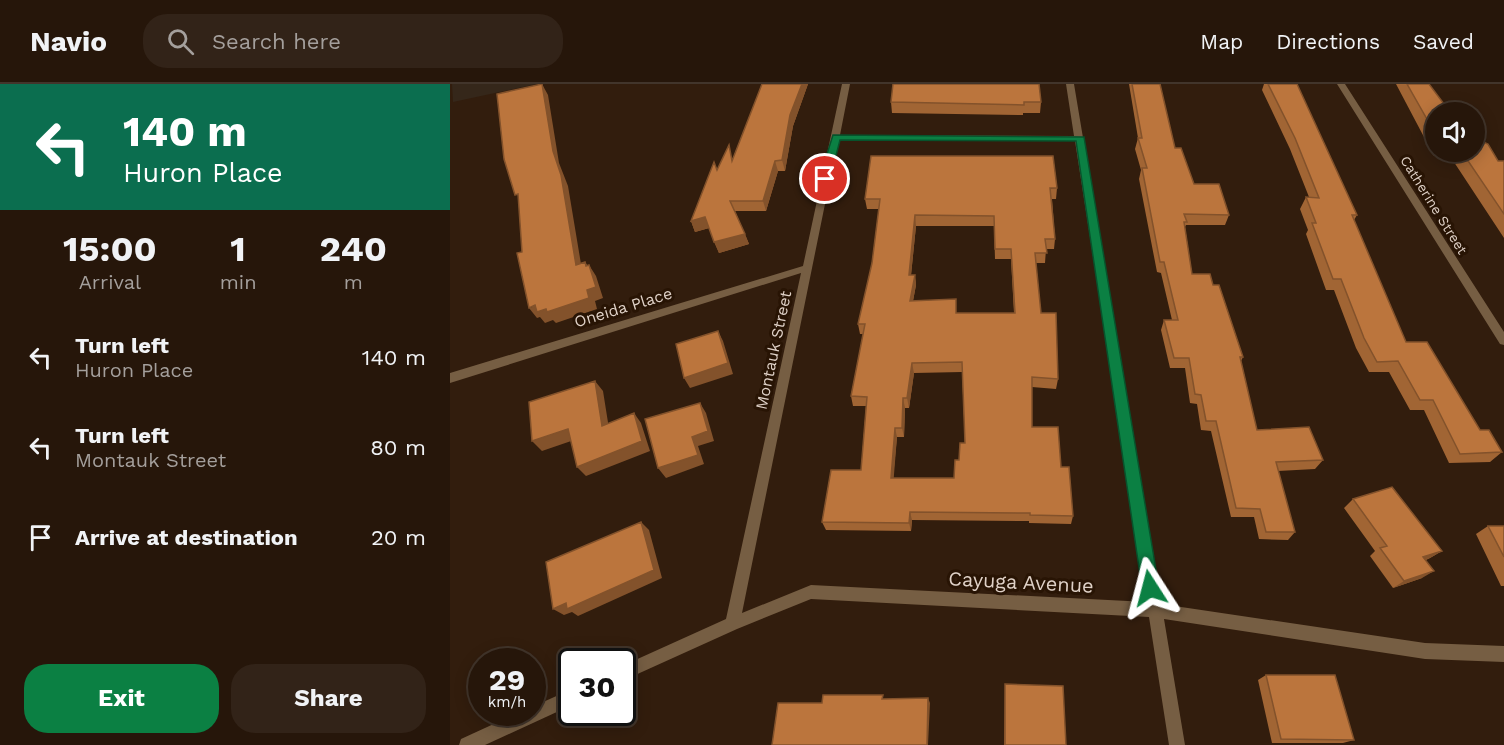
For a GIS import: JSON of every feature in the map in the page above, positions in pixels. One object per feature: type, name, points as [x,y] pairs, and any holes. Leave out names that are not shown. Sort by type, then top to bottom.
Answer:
[{"type":"street","name":"Montauk Street","points":[[732,624],[846,84]]},
{"type":"street","points":[[1070,84],[1177,745]]},
{"type":"street","name":"Catherine Street","points":[[1341,84],[1504,341]]},
{"type":"street","points":[[836,137],[1080,139]]},
{"type":"street","name":"Oneida Place","points":[[450,378],[807,268]]},
{"type":"street","name":"Cayuga Avenue","points":[[636,668],[732,624],[812,592],[1154,610],[1425,651],[1504,654]]},
{"type":"street","points":[[467,745],[558,703]]},
{"type":"shaded area","points":[[452,84],[537,84],[453,102]]},
{"type":"building","points":[[542,84],[553,151],[561,175],[576,265],[585,262],[586,266],[589,265],[596,287],[587,290],[589,298],[547,312],[546,309],[537,312],[535,305],[529,308],[517,253],[522,252],[518,194],[515,195],[504,159],[497,94]]},
{"type":"building","points":[[762,84],[802,84],[790,115],[782,160],[775,161],[763,201],[730,201],[745,234],[714,242],[705,217],[691,221],[714,162],[717,170],[729,145],[732,161]]},
{"type":"building","points":[[893,84],[1039,84],[1041,102],[1024,102],[1024,105],[891,102]]},
{"type":"building","points":[[1132,84],[1160,84],[1175,148],[1181,148],[1194,184],[1219,184],[1229,215],[1184,214],[1187,222],[1184,222],[1192,274],[1210,274],[1213,285],[1219,285],[1243,357],[1240,357],[1257,430],[1309,427],[1323,460],[1276,462],[1295,532],[1266,532],[1260,509],[1236,508],[1216,421],[1206,421],[1201,395],[1195,394],[1189,358],[1174,358],[1164,320],[1178,320],[1164,262],[1160,262],[1142,168],[1147,168],[1138,138],[1142,138]]},
{"type":"building","points":[[1268,84],[1297,84],[1357,215],[1352,215],[1406,342],[1427,342],[1480,430],[1489,430],[1502,452],[1460,454],[1433,400],[1420,400],[1398,361],[1377,362],[1364,338],[1341,279],[1333,279],[1312,223],[1316,223],[1306,197],[1319,198],[1295,138]]},
{"type":"building","points":[[1407,84],[1429,84],[1442,102],[1425,102],[1425,116]]},
{"type":"building","points":[[1485,143],[1498,161],[1504,161],[1504,214],[1469,162],[1485,162]]},
{"type":"building","points":[[871,156],[1053,156],[1057,188],[1050,188],[1055,239],[1045,239],[1047,253],[1035,253],[1041,313],[1056,313],[1058,379],[1032,377],[1032,427],[1058,427],[1061,467],[1069,467],[1073,516],[1030,515],[1030,513],[910,512],[909,523],[822,522],[831,470],[861,470],[867,397],[851,396],[865,324],[858,324],[872,263],[880,199],[865,199]],"holes":[[[915,215],[994,216],[995,249],[1011,249],[1015,313],[956,313],[956,299],[910,301],[915,275],[909,275]],[[962,362],[965,443],[960,443],[959,460],[955,460],[954,478],[891,478],[895,428],[902,428],[903,398],[907,398],[912,363]]]},
{"type":"building","points":[[718,331],[728,363],[684,378],[676,344]]},
{"type":"building","points":[[595,381],[602,426],[634,413],[642,441],[577,467],[568,429],[532,441],[529,402]]},
{"type":"building","points":[[700,403],[708,431],[692,437],[698,455],[658,468],[645,419]]},
{"type":"building","points":[[1392,487],[1442,551],[1423,557],[1434,571],[1404,581],[1380,548],[1387,546],[1353,499]]},
{"type":"building","points":[[641,522],[654,570],[567,609],[566,603],[553,609],[546,562]]},
{"type":"building","points":[[1488,526],[1504,526],[1504,557]]},
{"type":"building","points":[[1266,675],[1335,675],[1354,740],[1281,739]]},
{"type":"building","points":[[1005,684],[1063,686],[1066,745],[1005,745]]},
{"type":"building","points":[[823,695],[883,695],[882,699],[928,698],[927,745],[772,745],[778,703],[822,703]]},
{"type":"route","points":[[825,179],[836,137],[1080,139],[1150,588]]}]
